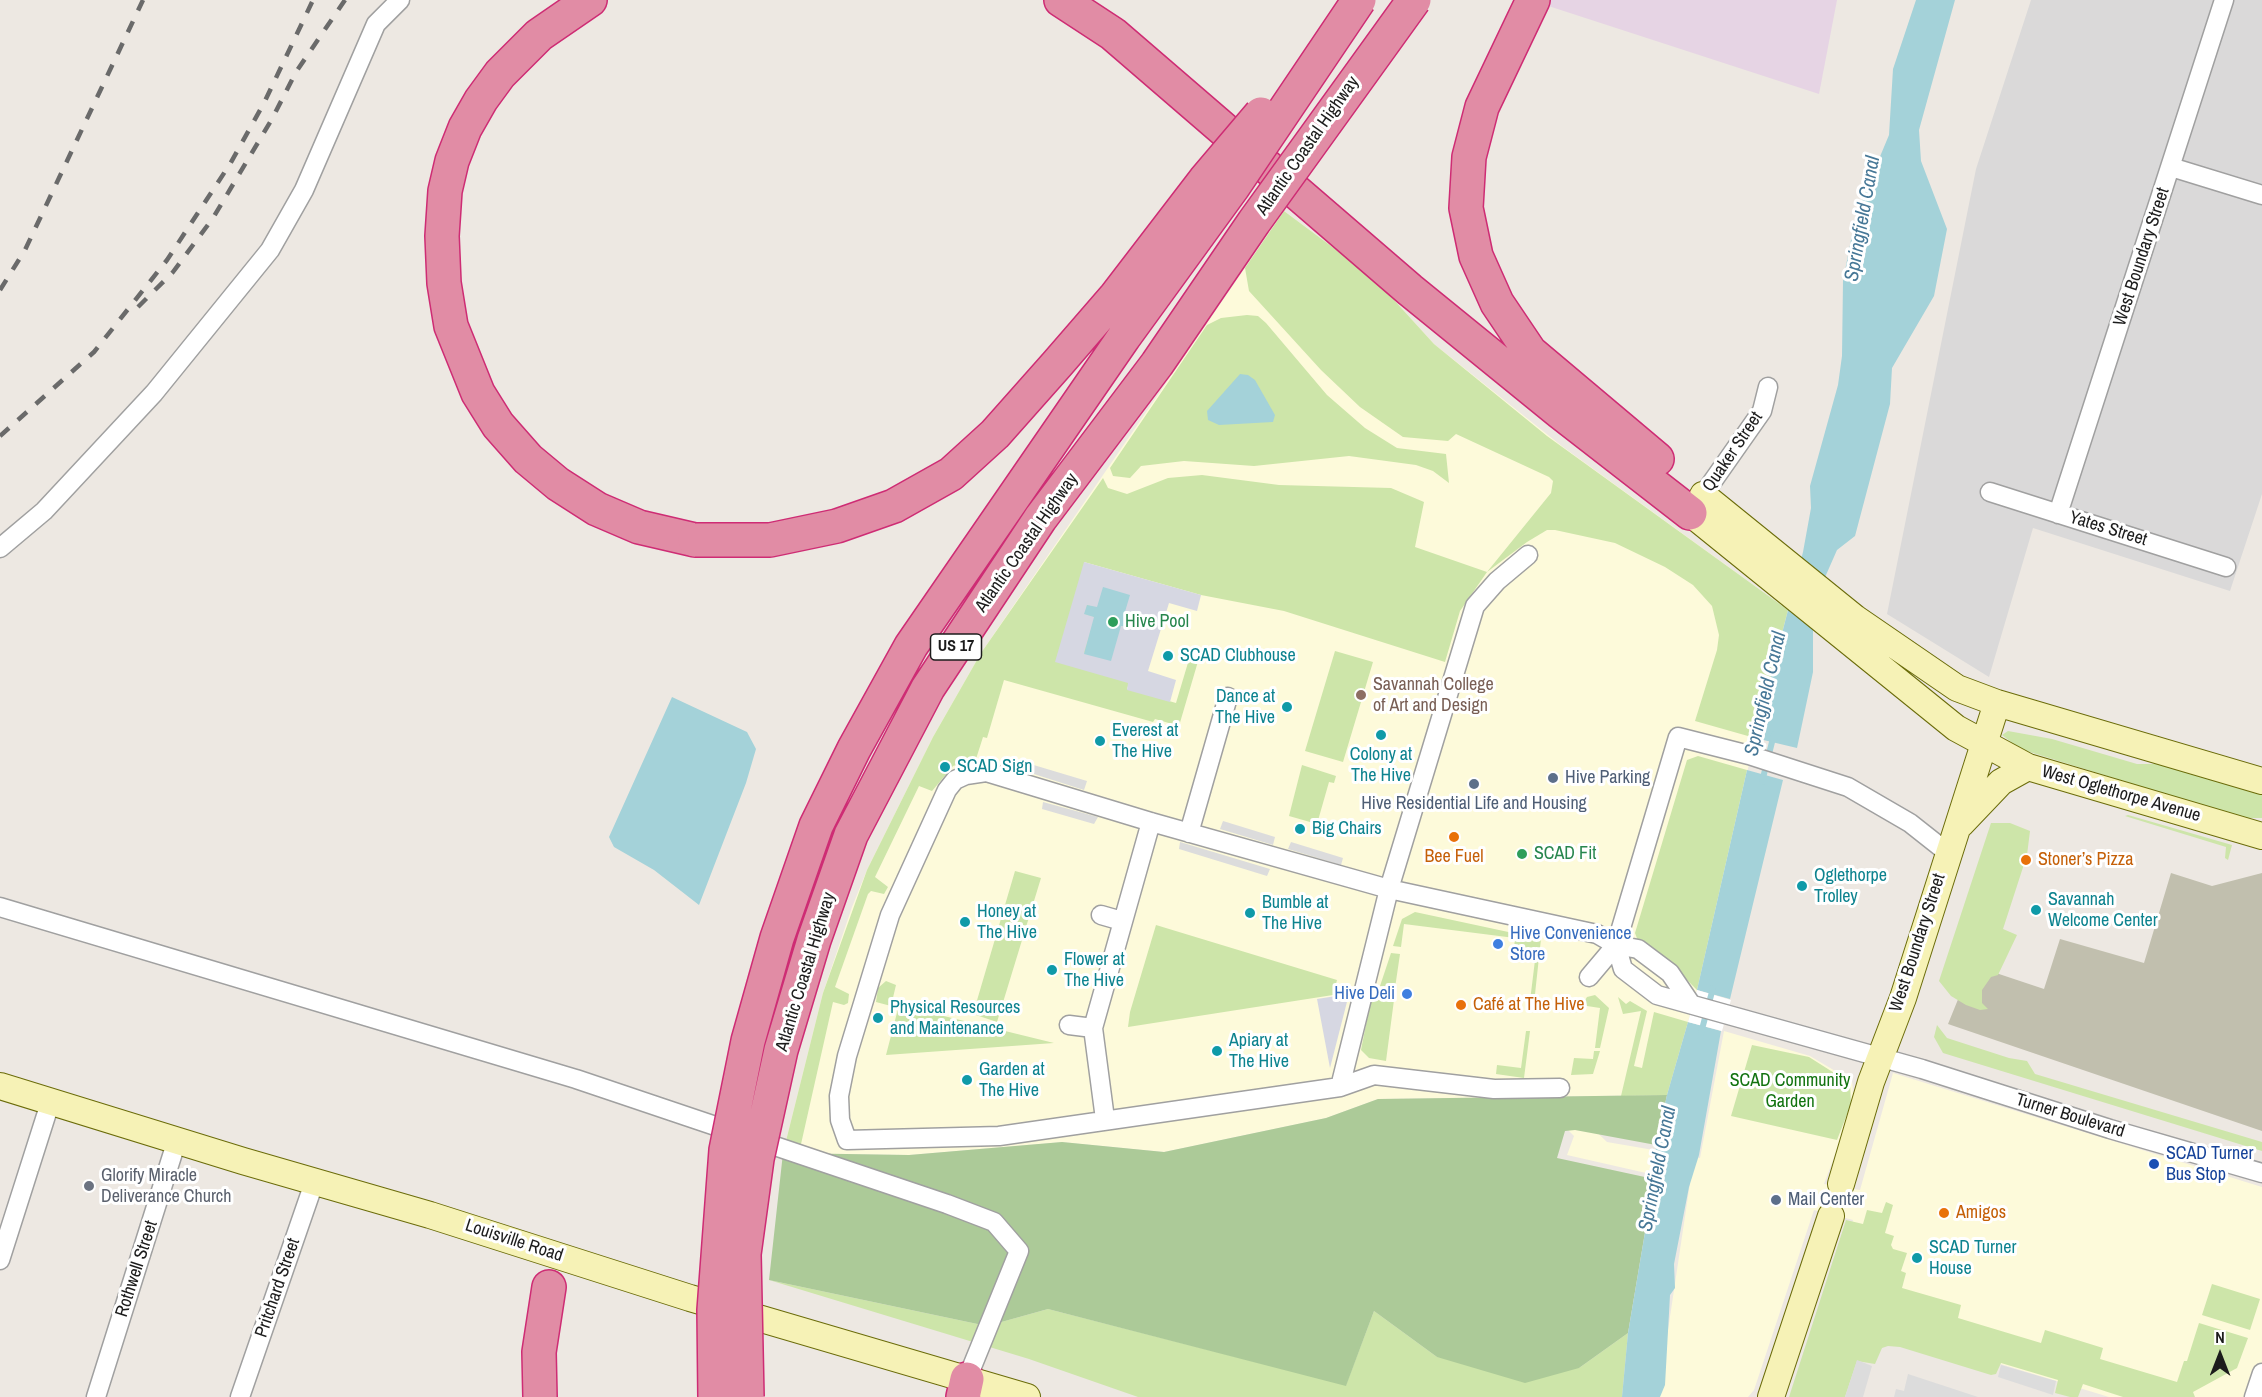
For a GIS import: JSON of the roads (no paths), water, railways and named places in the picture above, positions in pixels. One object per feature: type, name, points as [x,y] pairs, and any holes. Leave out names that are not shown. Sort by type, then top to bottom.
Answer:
[{"type":"highway","points":[[590,0],[539,35],[500,74],[481,100],[465,128],[452,161],[445,191],[442,236],[444,283],[451,326],[477,393],[498,425],[528,459],[558,484],[597,509],[639,527],[696,540],[770,540],[837,526],[894,506],[951,474],[995,434],[1087,329],[1204,180],[1358,0]]},
{"type":"highway","points":[[1061,0],[1113,34],[1410,290],[1560,412],[1697,504]]},
{"type":"highway","name":"Atlantic Coastal Highway","points":[[715,1397],[714,1310],[726,1150],[755,1018],[777,938],[816,826],[854,749],[911,646],[1117,347],[1233,187],[1358,0]]},
{"type":"highway","name":"Atlantic Coastal Highway","points":[[747,1397],[744,1254],[756,1159],[784,1039],[814,940],[851,835],[928,688],[1040,519],[1157,364],[1260,213],[1414,0]]},
{"type":"highway","points":[[1533,0],[1482,107],[1466,182],[1466,208],[1476,256],[1497,303],[1530,352],[1630,438],[1697,504]]},
{"type":"highway","points":[[540,1397],[538,1352],[549,1287]]},
{"type":"main road","points":[[1697,504],[1853,630],[1957,688],[1997,703],[2262,781]]},
{"type":"main road","name":"West Oglethorpe Avenue","points":[[1853,630],[1956,728],[2028,767],[2262,836]]},
{"type":"main road","name":"West Boundary Street","points":[[1841,1184],[1879,1056],[1902,998],[1997,703]]},
{"type":"main road","points":[[1951,842],[2001,782],[2028,767]]},
{"type":"main road","name":"Louisville Road","points":[[0,1086],[315,1180],[690,1298],[965,1388],[1027,1397]]},
{"type":"main road","points":[[1772,1397],[1831,1216]]},
{"type":"street","points":[[0,548],[44,511],[154,393],[270,250],[304,190],[376,24],[400,0]]},
{"type":"street","name":"West Boundary Street","points":[[2058,514],[2224,0]]},
{"type":"street","points":[[2171,167],[2262,195]]},
{"type":"street","name":"Quaker Street","points":[[1697,504],[1762,411],[1768,387]]},
{"type":"street","name":"Yates Street","points":[[1990,492],[2226,567]]},
{"type":"street","points":[[1340,1087],[1389,889],[1476,606],[1497,581],[1528,555]]},
{"type":"street","points":[[1189,832],[1228,697]]},
{"type":"street","points":[[1589,977],[1616,945],[1650,838],[1678,737],[1749,755],[1848,787],[1951,842]]},
{"type":"street","points":[[1560,1088],[1494,1089],[1374,1075],[1340,1087],[999,1136],[847,1140],[840,1120],[839,1096],[847,1056],[890,915],[947,790],[955,780],[966,775],[986,772],[1151,822],[1389,889],[1597,934],[1616,945],[1638,949],[1670,973],[1691,1004]]},
{"type":"street","points":[[1105,1119],[1093,1028],[1151,822]]},
{"type":"street","points":[[0,907],[576,1079],[994,1222],[1018,1251],[965,1388]]},
{"type":"street","points":[[1101,915],[1122,921]]},
{"type":"street","name":"Turner Boulevard","points":[[1616,945],[1623,969],[1658,995],[1879,1056],[2262,1173]]},
{"type":"street","points":[[1069,1025],[1093,1028]]},
{"type":"street","points":[[0,1260],[51,1100]]},
{"type":"street","name":"Rothwell Street","points":[[96,1397],[177,1140]]},
{"type":"street","name":"Pritchard Street","points":[[240,1397],[315,1180]]},
{"type":"street","points":[[2254,1397],[2262,1373]]},
{"type":"water","points":[[1916,0],[1955,0],[1919,130],[1921,161],[1947,229],[1934,296],[1892,368],[1890,404],[1855,536],[1837,550],[1826,575],[1813,630],[1813,672],[1797,748],[1755,738],[1803,552],[1811,508],[1810,486],[1838,385],[1842,356],[1843,281],[1856,214],[1889,135],[1893,69]]},
{"type":"water","points":[[1240,374],[1248,375],[1255,380],[1275,415],[1273,422],[1219,425],[1208,420],[1207,411]]},
{"type":"water","name":"Hive Pool","points":[[1103,587],[1130,595],[1124,615],[1134,618],[1131,628],[1121,626],[1111,661],[1084,654],[1094,617],[1084,614],[1087,605],[1097,607]]},
{"type":"water","points":[[672,697],[747,732],[756,749],[746,783],[699,905],[654,870],[614,847],[609,837]]},
{"type":"water","points":[[1747,770],[1783,780],[1730,999],[1697,990]]},
{"type":"water","points":[[1688,1022],[1721,1031],[1699,1155],[1689,1187],[1674,1264],[1675,1288],[1670,1295],[1665,1385],[1660,1397],[1622,1397],[1628,1333],[1654,1179],[1656,1145],[1667,1095]]},
{"type":"waterway","name":"Springfield Canal","points":[[1762,782],[1774,734]]},
{"type":"waterway","name":"Springfield Canal","points":[[1701,1033],[1713,988]]},
{"type":"railway","points":[[0,290],[25,250],[143,0]]},
{"type":"railway","points":[[0,436],[94,352],[167,260],[230,164],[264,103],[313,0]]},
{"type":"railway","points":[[138,307],[173,272],[213,218],[272,119],[296,72],[345,0]]},
{"type":"place","name":"Hive Pool","points":[[1113,622]]},
{"type":"place","name":"SCAD Clubhouse","points":[[1168,656]]},
{"type":"place","name":"Savannah College of Art and Design","points":[[1361,695]]},
{"type":"place","name":"Dance at The Hive","points":[[1287,707]]},
{"type":"place","name":"Colony at The Hive","points":[[1381,735]]},
{"type":"place","name":"Everest at The Hive","points":[[1100,741]]},
{"type":"place","name":"SCAD Sign","points":[[945,767]]},
{"type":"place","name":"Hive Parking","points":[[1553,778]]},
{"type":"place","name":"Hive Residential Life and Housing","points":[[1474,784]]},
{"type":"place","name":"Big Chairs","points":[[1300,829]]},
{"type":"place","name":"Bee Fuel","points":[[1454,837]]},
{"type":"place","name":"SCAD Fit","points":[[1522,854]]},
{"type":"place","name":"Stoner’s Pizza","points":[[2026,860]]},
{"type":"place","name":"Oglethorpe Trolley","points":[[1802,886]]},
{"type":"place","name":"Savannah Welcome Center","points":[[2036,910]]},
{"type":"place","name":"Bumble at The Hive","points":[[1250,913]]},
{"type":"place","name":"Honey at The Hive","points":[[965,922]]},
{"type":"place","name":"Hive Convenience Store","points":[[1498,944]]},
{"type":"place","name":"Flower at The Hive","points":[[1052,970]]},
{"type":"place","name":"Hive Deli","points":[[1407,994]]},
{"type":"place","name":"Café at The Hive","points":[[1461,1005]]},
{"type":"place","name":"Physical Resources and Maintenance","points":[[878,1018]]},
{"type":"place","name":"Apiary at The Hive","points":[[1217,1051]]},
{"type":"place","name":"Garden at The Hive","points":[[967,1080]]},
{"type":"place","name":"SCAD Turner Bus Stop","points":[[2154,1164]]},
{"type":"place","name":"Glorify Miracle Deliverance Church","points":[[89,1186]]},
{"type":"place","name":"Mail Center","points":[[1776,1200]]},
{"type":"place","name":"Amigos","points":[[1944,1213]]},
{"type":"place","name":"SCAD Turner House","points":[[1917,1258]]},
{"type":"park label","name":"SCAD Community Garden","points":[[1790,1091]]}]
